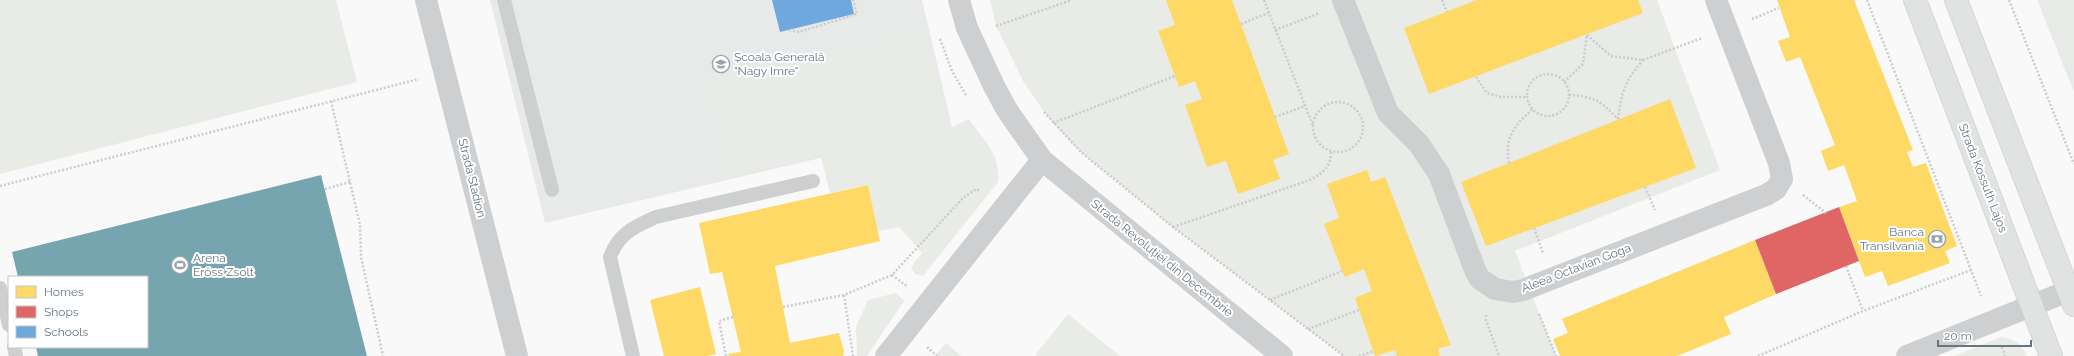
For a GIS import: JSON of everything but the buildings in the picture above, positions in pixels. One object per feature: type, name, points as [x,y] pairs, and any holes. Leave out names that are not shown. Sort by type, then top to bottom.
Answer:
[{"type":"main road","name":"Strada Kossuth Lajos","points":[[1915,0],[2051,356]]},
{"type":"main road","points":[[1956,0],[2071,298]]},
{"type":"street","name":"Strada Stadion","points":[[426,0],[517,356]]},
{"type":"street","name":"Strada Revoluției din Decembrie","points":[[959,0],[967,28],[991,80],[1007,110],[1042,160],[1282,356]]},
{"type":"street","name":"Aleea Octavian Goga","points":[[1487,284],[1495,289],[1513,292],[1529,287],[1766,195],[1776,189],[1782,179],[1779,163],[1716,0]]},
{"type":"street","points":[[1343,2],[1388,113],[1419,144],[1439,174],[1475,270],[1487,284]]},
{"type":"street","points":[[886,356],[1042,160]]},
{"type":"street","points":[[1907,356],[2032,306],[2071,298]]},
{"type":"lane","points":[[504,0],[552,190]]},
{"type":"lane","points":[[633,356],[610,258],[614,246],[623,235],[632,228],[656,217],[813,181]]},
{"type":"lane","points":[[0,288],[8,321]]},
{"type":"path","points":[[789,30],[799,32],[857,14],[853,0]]},
{"type":"path","points":[[996,26],[1072,0]]},
{"type":"path","points":[[1264,0],[1313,126],[1316,139],[1325,148],[1331,151],[1345,151],[1353,147],[1359,141],[1363,125],[1356,111],[1344,103],[1329,104],[1319,111],[1313,126]]},
{"type":"path","points":[[1442,0],[1446,12]]},
{"type":"path","points":[[1758,356],[1863,311],[1971,270],[1867,0]]},
{"type":"path","points":[[2009,0],[2074,164]]},
{"type":"path","points":[[1275,30],[1343,2]]},
{"type":"path","points":[[1241,24],[1269,13]]},
{"type":"path","points":[[994,20],[999,32]]},
{"type":"path","points":[[1564,82],[1584,64],[1587,35],[1611,56],[1644,60],[1727,29]]},
{"type":"path","points":[[1569,95],[1588,96],[1599,101],[1618,119],[1622,91],[1629,77],[1644,60]]},
{"type":"path","points":[[0,186],[445,72]]},
{"type":"path","points":[[1553,75],[1564,82],[1569,95],[1564,108],[1559,113],[1545,115],[1533,109],[1529,103],[1528,97],[1530,84],[1540,76],[1553,75]]},
{"type":"path","points":[[1053,123],[1175,76]]},
{"type":"path","points":[[1476,77],[1487,93],[1500,96],[1528,97]]},
{"type":"path","points":[[331,101],[360,225],[361,257],[383,356]]},
{"type":"path","points":[[1041,106],[1053,123],[1082,153],[1173,227],[1344,356]]},
{"type":"path","points":[[1275,116],[1305,106]]},
{"type":"path","points":[[1509,163],[1507,144],[1511,131],[1519,120],[1533,109]]},
{"type":"path","points":[[1173,227],[1310,180],[1323,173],[1328,167],[1331,151]]},
{"type":"path","points":[[325,188],[350,182]]},
{"type":"path","points":[[783,307],[844,295],[892,276],[963,198],[976,189],[988,194],[1006,206]]},
{"type":"path","points":[[1846,266],[1863,311]]},
{"type":"path","points":[[1270,300],[1342,271]]},
{"type":"path","points":[[1487,284],[1486,320],[1499,356]]},
{"type":"path","points":[[1529,287],[1556,356]]},
{"type":"path","points":[[844,295],[853,356]]},
{"type":"path","points":[[1308,329],[1359,310]]},
{"type":"path","points":[[726,356],[719,321],[733,317]]},
{"type":"path","points":[[1359,356],[1374,351]]},
{"type":"shaded area","points":[[0,0],[336,0],[357,82],[0,174]]},
{"type":"shaded area","name":"Școala Generală \"Nagy Imre\"","points":[[490,0],[922,0],[952,127],[545,223]]},
{"type":"shaded area","points":[[990,0],[1657,0],[1720,170],[1515,251],[1556,356],[1344,356],[1173,227],[1082,153],[1064,135],[1045,113],[1023,81],[996,26]]},
{"type":"shaded area","points":[[2037,0],[2074,0],[2074,92]]},
{"type":"shaded area","points":[[2047,0],[2074,0],[2074,66]]},
{"type":"shaded area","points":[[925,30],[948,125],[728,178],[705,83]]},
{"type":"shaded area","points":[[969,119],[986,141],[994,156],[997,164],[998,182],[923,276],[915,274],[911,267],[922,253],[899,227],[878,231],[868,185],[830,193],[821,157],[952,127]]},
{"type":"shaded area","points":[[896,293],[904,301],[867,356],[857,356],[856,327],[868,300]]},
{"type":"shaded area","points":[[1068,314],[1120,356],[1036,356],[1035,355]]},
{"type":"shaded area","points":[[2001,337],[2017,342],[2023,348],[2027,356],[1954,356]]},
{"type":"shaded area","points":[[946,343],[961,356],[935,356]]},
{"type":"place","name":"Școala Generală \"Nagy Imre\"","points":[[721,64]]},
{"type":"place","name":"Banca Transilvania","points":[[1937,239]]},
{"type":"place","name":"Arena Erőss Zsolt","points":[[180,265]]}]
